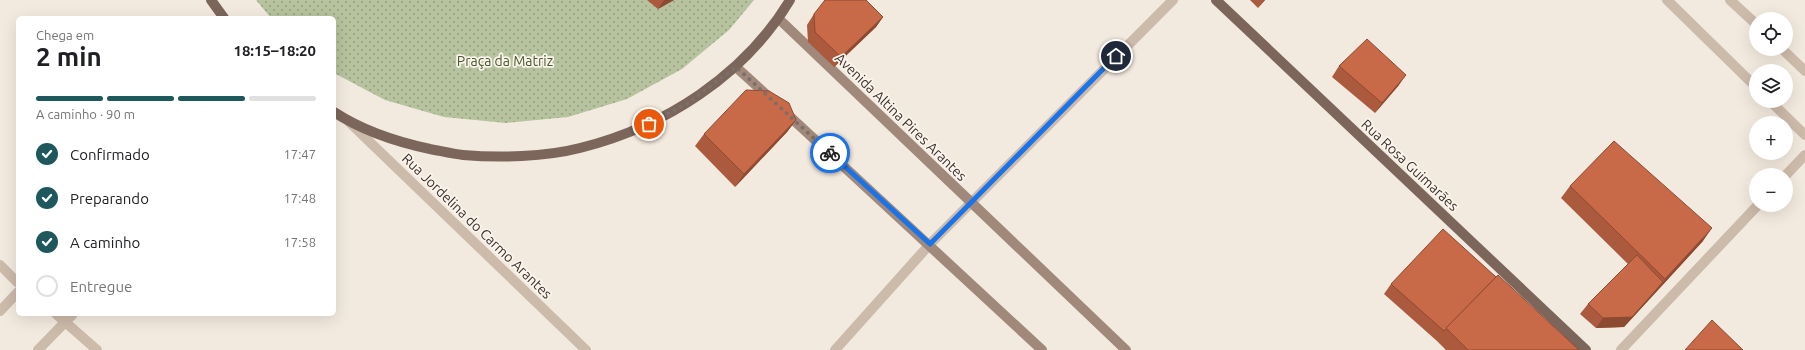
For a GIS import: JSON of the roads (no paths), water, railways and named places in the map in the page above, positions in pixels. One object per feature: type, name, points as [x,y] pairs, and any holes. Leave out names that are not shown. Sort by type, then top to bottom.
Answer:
[{"type":"main road","points":[[211,0],[223,16]]},
{"type":"main road","points":[[336,113],[348,121],[403,143],[462,155],[521,156],[572,149],[636,130],[688,103],[736,67],[779,19],[790,0]]},
{"type":"main road","name":"Rua Rosa Guimarães","points":[[1216,0],[1586,350]]},
{"type":"street","points":[[835,350],[930,244],[1173,0]]},
{"type":"street","points":[[1667,0],[1749,80]]},
{"type":"street","points":[[1730,0],[1749,18]]},
{"type":"street","name":"Avenida Altina Pires Arantes","points":[[779,19],[970,203],[1126,350]]},
{"type":"street","points":[[1789,56],[1805,71]]},
{"type":"street","points":[[736,67],[930,244],[1042,350]]},
{"type":"street","points":[[1777,108],[1805,135]]},
{"type":"street","name":"Rua Jordelina do Carmo Arantes","points":[[348,121],[586,350]]},
{"type":"street","points":[[1793,168],[1805,155]]},
{"type":"street","points":[[1620,350],[1751,212]]},
{"type":"street","points":[[0,266],[16,281]]},
{"type":"street","points":[[0,311],[16,294]]},
{"type":"street","points":[[58,316],[97,350]]},
{"type":"street","points":[[38,350],[71,316]]},
{"type":"park label","name":"Praça da Matriz","points":[[505,61]]}]
